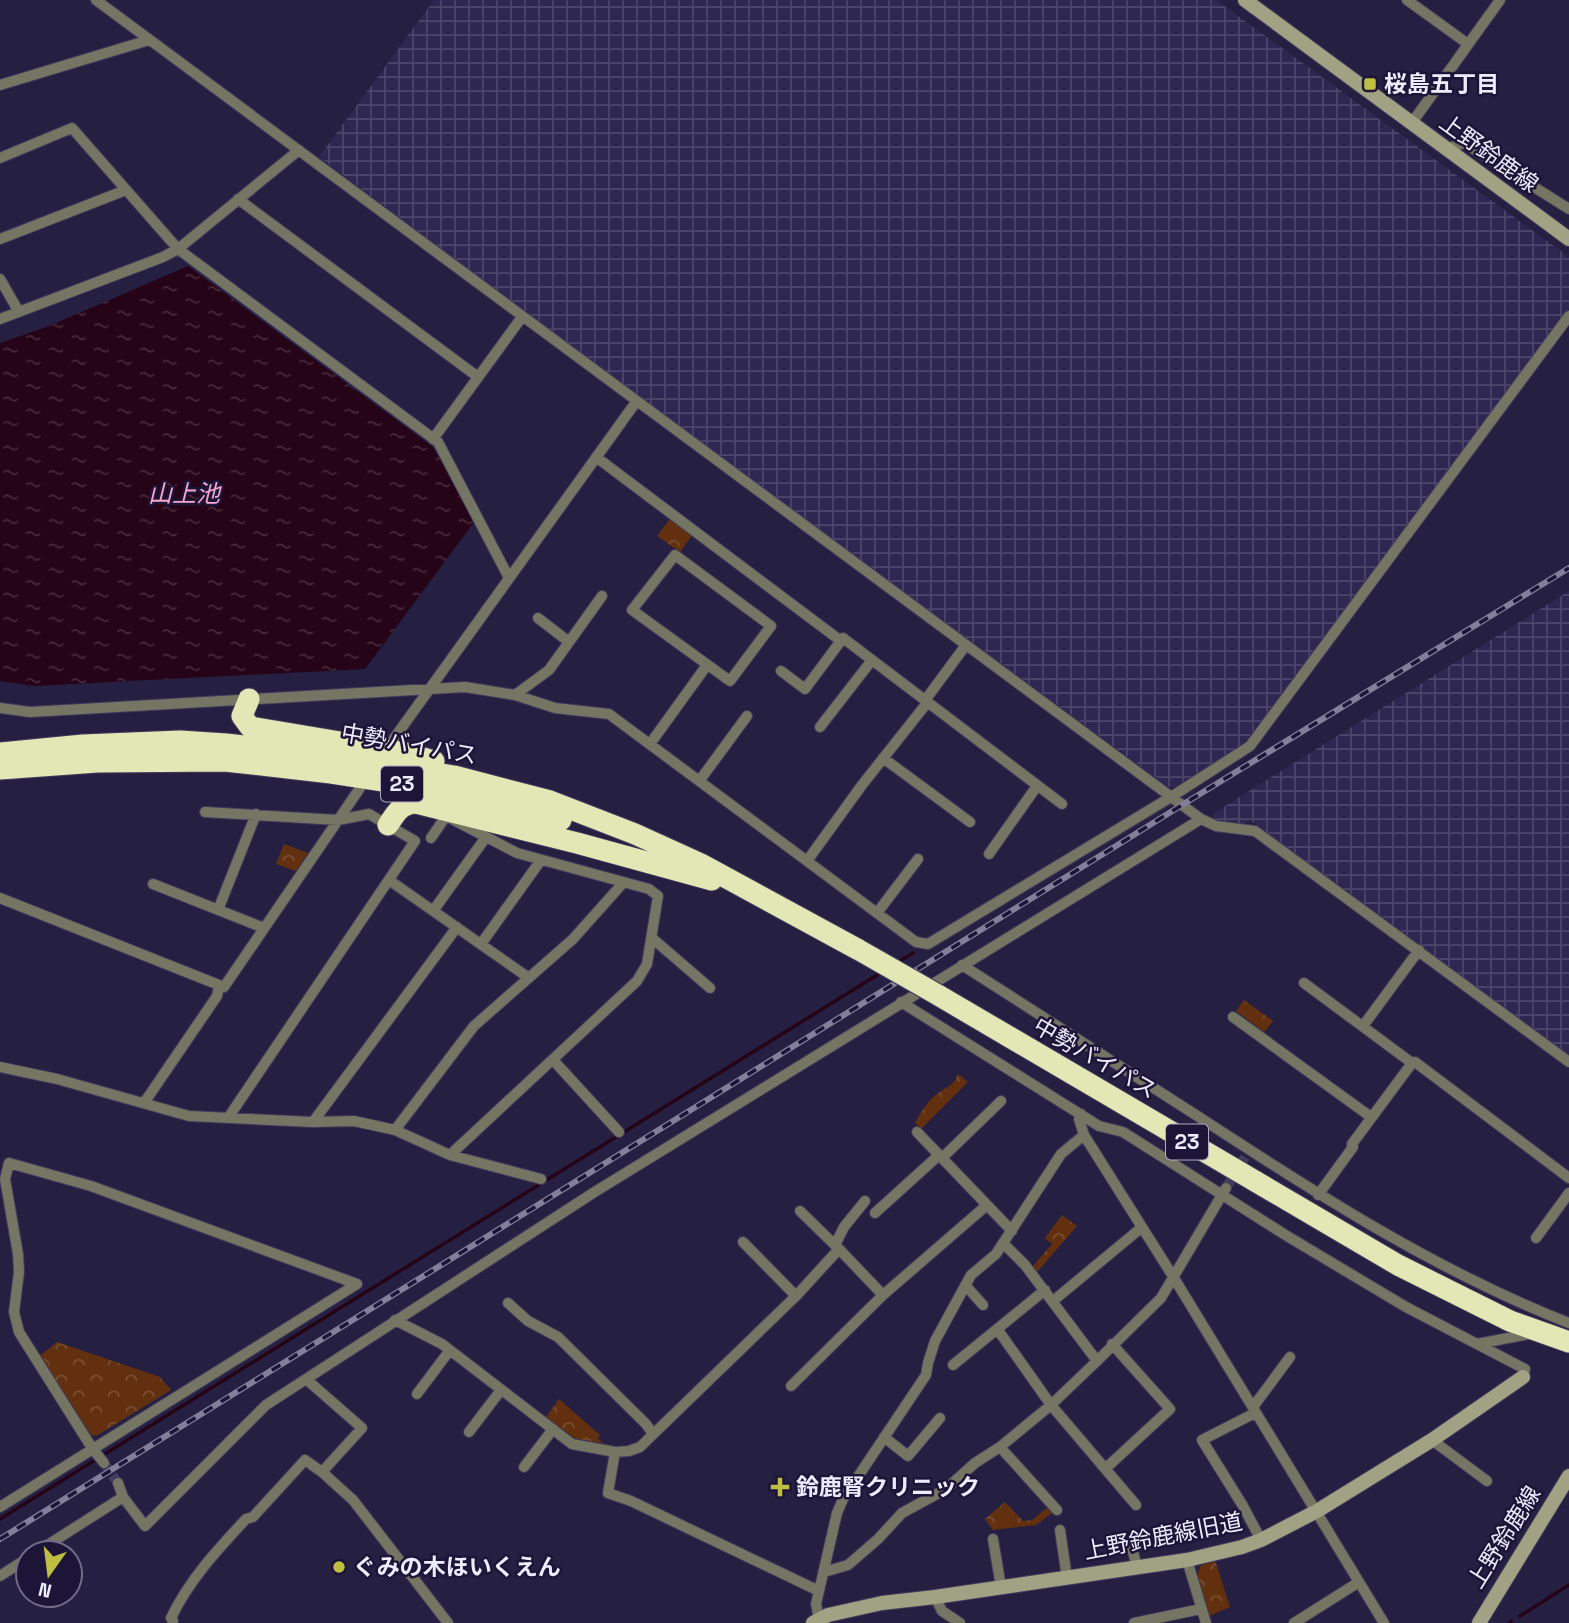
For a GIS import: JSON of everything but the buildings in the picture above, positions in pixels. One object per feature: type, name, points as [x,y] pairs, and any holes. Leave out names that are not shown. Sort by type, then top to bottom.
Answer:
[{"type":"highway","points":[[249,699],[243,716],[250,727],[406,753],[465,771],[528,795]]},
{"type":"highway","points":[[0,739],[83,744]]},
{"type":"highway","name":"中勢バイパス","points":[[0,753],[83,744],[180,741],[278,750],[454,776],[550,802],[635,834],[701,864],[938,995],[1388,1259],[1510,1321],[1569,1342]]},
{"type":"highway","name":"中勢バイパス","points":[[0,769],[97,762],[225,761],[331,773],[442,790],[548,816],[632,843],[784,910]]},
{"type":"highway","points":[[0,780],[97,762]]},
{"type":"highway","points":[[388,825],[405,803],[416,803],[724,883]]},
{"type":"street","points":[[96,0],[1201,819],[1216,826],[1255,831],[1569,1062]]},
{"type":"street","points":[[1407,0],[1468,44]]},
{"type":"street","points":[[1411,124],[1500,0]]},
{"type":"street","name":"上野鈴鹿線","points":[[1251,2],[1411,124],[1569,239]]},
{"type":"street","points":[[0,85],[149,40]]},
{"type":"street","points":[[0,158],[72,128],[178,249],[438,442],[509,578]]},
{"type":"street","points":[[1445,149],[1464,143],[1569,209]]},
{"type":"street","points":[[0,319],[178,249],[299,150]]},
{"type":"street","points":[[0,239],[127,190]]},
{"type":"street","points":[[238,199],[478,377]]},
{"type":"street","points":[[0,279],[19,312]]},
{"type":"street","points":[[0,708],[30,712],[465,687],[515,695],[555,708],[609,715],[916,942],[928,944],[1250,747],[1569,316]]},
{"type":"street","points":[[433,439],[522,317]]},
{"type":"street","points":[[390,744],[636,402]]},
{"type":"street","points":[[596,457],[841,641]]},
{"type":"street","points":[[675,555],[771,626],[730,681],[708,665],[632,610],[675,555]]},
{"type":"street","points":[[515,695],[549,670],[602,596]]},
{"type":"street","points":[[538,618],[569,642]]},
{"type":"street","points":[[781,671],[805,689],[843,638],[1062,804]]},
{"type":"street","points":[[807,861],[966,645]]},
{"type":"street","points":[[820,727],[872,660]]},
{"type":"street","points":[[650,744],[708,665]]},
{"type":"street","points":[[700,780],[747,716]]},
{"type":"street","points":[[883,758],[970,822]]},
{"type":"street","points":[[989,854],[1037,786]]},
{"type":"street","points":[[0,898],[224,988],[359,788]]},
{"type":"street","points":[[205,812],[338,820],[369,814],[415,841],[228,1118]]},
{"type":"street","points":[[218,909],[256,814]]},
{"type":"street","points":[[430,838],[446,816],[517,853],[649,889],[658,896],[647,964],[637,981],[450,1155]]},
{"type":"street","points":[[117,1483],[123,1497],[145,1526],[266,1405],[604,1186],[1201,819]]},
{"type":"street","points":[[433,911],[486,837]]},
{"type":"street","points":[[877,913],[918,859]]},
{"type":"street","points":[[481,944],[541,860]]},
{"type":"street","points":[[389,880],[529,978]]},
{"type":"street","points":[[394,1130],[474,1026],[573,939],[623,883]]},
{"type":"street","points":[[153,884],[264,928]]},
{"type":"street","points":[[313,1122],[457,928]]},
{"type":"street","points":[[652,939],[710,988]]},
{"type":"street","points":[[1363,1026],[1419,950]]},
{"type":"street","points":[[962,965],[1247,1153],[1318,1195],[1462,1275],[1569,1323]]},
{"type":"street","points":[[1304,983],[1412,1063],[1415,1062],[1569,1178]]},
{"type":"street","points":[[144,1103],[216,996],[219,986]]},
{"type":"street","points":[[901,1002],[1099,1125],[1123,1132],[1224,1192],[1405,1307],[1525,1368],[1523,1377]]},
{"type":"street","points":[[1233,1017],[1371,1118]]},
{"type":"street","points":[[554,1061],[619,1132]]},
{"type":"street","points":[[1318,1195],[1412,1063]]},
{"type":"street","points":[[0,1066],[189,1116],[354,1122],[394,1130],[450,1155],[541,1179]]},
{"type":"street","points":[[875,1213],[941,1157],[1000,1101]]},
{"type":"street","points":[[1081,1114],[1079,1119],[1084,1135],[1384,1623]]},
{"type":"street","points":[[917,1132],[1012,1231]]},
{"type":"street","points":[[816,1621],[816,1604],[842,1499],[926,1375],[936,1341],[971,1275],[996,1254],[1061,1154],[1084,1135]]},
{"type":"street","points":[[0,1507],[98,1456],[357,1284],[91,1186],[9,1163],[5,1179],[18,1254],[18,1288],[14,1312],[19,1332],[98,1456]]},
{"type":"street","points":[[824,1572],[848,1565],[902,1513],[946,1489],[975,1463],[1000,1447],[1051,1405],[1161,1298],[1224,1192]]},
{"type":"street","points":[[1536,1238],[1569,1193]]},
{"type":"street","points":[[395,1320],[442,1344],[572,1444],[629,1451],[640,1447],[796,1296],[837,1247],[849,1220],[865,1201]]},
{"type":"street","points":[[791,1386],[883,1295],[988,1205]]},
{"type":"street","points":[[800,1211],[883,1295]]},
{"type":"street","points":[[1053,1301],[1141,1228]]},
{"type":"street","points":[[743,1242],[796,1296]]},
{"type":"street","points":[[1004,1244],[1045,1290],[1097,1361]]},
{"type":"street","points":[[966,1286],[983,1305]]},
{"type":"street","points":[[954,1364],[1045,1290]]},
{"type":"street","points":[[508,1303],[528,1321],[558,1338],[653,1434]]},
{"type":"street","points":[[998,1330],[1051,1405],[1136,1505]]},
{"type":"street","points":[[1477,1344],[1540,1332]]},
{"type":"street","points":[[1106,1468],[1170,1409],[1112,1344]]},
{"type":"street","points":[[417,1394],[450,1350]]},
{"type":"street","points":[[1261,1540],[1202,1440],[1254,1410],[1290,1357]]},
{"type":"street","name":"上野鈴鹿線旧道","points":[[816,1621],[882,1603],[1187,1560],[1242,1547],[1317,1511],[1432,1440],[1523,1377]]},
{"type":"street","points":[[306,1379],[362,1428],[322,1472]]},
{"type":"street","points":[[469,1432],[501,1390]]},
{"type":"street","points":[[884,1437],[908,1456],[940,1419]]},
{"type":"street","points":[[524,1467],[553,1429]]},
{"type":"street","points":[[1432,1440],[1487,1480]]},
{"type":"street","points":[[1000,1447],[1057,1510]]},
{"type":"street","points":[[615,1451],[608,1493],[631,1501],[819,1591]]},
{"type":"street","points":[[173,1622],[176,1608],[210,1558],[246,1519],[253,1517],[305,1460],[353,1500],[448,1623]]},
{"type":"street","name":"上野鈴鹿線","points":[[1479,1623],[1569,1476]]},
{"type":"street","points":[[57,1539],[123,1497]]},
{"type":"street","points":[[1060,1530],[1067,1578]]},
{"type":"street","points":[[993,1539],[1002,1587]]},
{"type":"street","points":[[1126,1539],[1132,1548],[1137,1567]]},
{"type":"street","points":[[1187,1560],[1206,1623]]},
{"type":"street","points":[[1294,1623],[1359,1582]]},
{"type":"street","points":[[935,1597],[943,1611],[960,1623]]},
{"type":"street","points":[[1134,1623],[1202,1609]]},
{"type":"shaded area","points":[[434,0],[1216,0],[1569,257],[1569,308],[1243,745],[1175,787],[1169,787],[631,391],[319,157]]},
{"type":"shaded area","points":[[1569,591],[1569,1055],[1250,820],[1244,824],[1216,821],[1213,817],[1214,813]]},
{"type":"green space","points":[[672,516],[694,533],[680,552],[657,536]]},
{"type":"green space","points":[[284,844],[308,853],[296,871],[276,864]]},
{"type":"green space","points":[[1244,1000],[1273,1021],[1264,1032],[1236,1011]]},
{"type":"green space","points":[[958,1074],[968,1082],[921,1129],[915,1123],[922,1111],[933,1097],[952,1084]]},
{"type":"green space","points":[[1062,1215],[1077,1226],[1037,1272],[1033,1266],[1052,1244],[1045,1238]]},
{"type":"green space","points":[[57,1342],[160,1377],[171,1390],[96,1436],[91,1435],[40,1356]]},
{"type":"green space","points":[[559,1399],[600,1435],[598,1439],[604,1444],[574,1438],[546,1417]]},
{"type":"green space","points":[[1005,1502],[1023,1521],[1032,1520],[1048,1507],[1052,1513],[1036,1525],[993,1530],[985,1519]]},
{"type":"green space","points":[[1215,1560],[1230,1607],[1209,1616],[1197,1576],[1202,1562]]},
{"type":"water","name":"山上池","points":[[188,266],[433,447],[475,521],[365,669],[34,686],[0,681],[0,343],[49,326]]},
{"type":"waterway","points":[[897,963],[913,953]]},
{"type":"waterway","points":[[0,1519],[882,972]]},
{"type":"waterway","points":[[1520,1616],[1569,1585]]},
{"type":"tunnel","points":[[1226,1188],[1245,1157]]},
{"type":"tunnel","points":[[104,1463],[118,1483]]},
{"type":"railway","points":[[0,1539],[1182,805],[1569,568]]},
{"type":"place","name":"桜島五丁目","points":[[1370,84]]},
{"type":"place","name":"鈴鹿腎クリニック","points":[[780,1487]]},
{"type":"place","name":"ぐみの木ほいくえん","points":[[339,1567]]}]
